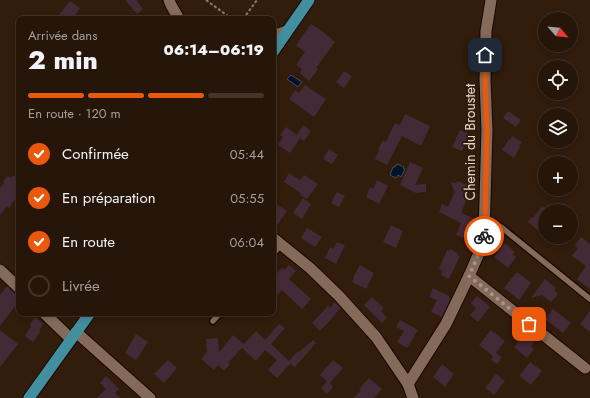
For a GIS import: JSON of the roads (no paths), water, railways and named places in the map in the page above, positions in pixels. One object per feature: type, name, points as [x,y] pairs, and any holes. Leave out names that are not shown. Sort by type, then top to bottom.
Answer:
[{"type":"main road","points":[[276,48],[308,0]]},
{"type":"main road","points":[[28,398],[88,316]]},
{"type":"street","name":"Chemin du Broustet","points":[[408,384],[446,324],[479,253],[484,235],[487,130],[485,80],[486,31],[491,0]]},
{"type":"street","points":[[172,2],[178,16]]},
{"type":"street","points":[[276,35],[287,31]]},
{"type":"street","points":[[277,242],[310,268],[339,296],[376,337],[408,384],[413,398]]},
{"type":"street","points":[[0,270],[16,285]]},
{"type":"street","points":[[469,276],[585,368]]},
{"type":"street","points":[[48,316],[150,398]]},
{"type":"lane","points":[[485,222],[495,223],[501,227],[590,299]]},
{"type":"lane","points":[[213,321],[217,316]]},
{"type":"water","points":[[291,75],[302,82],[298,87],[287,79]]},
{"type":"water","points":[[397,164],[405,169],[401,177],[398,175],[396,178],[390,175],[393,167]]}]
